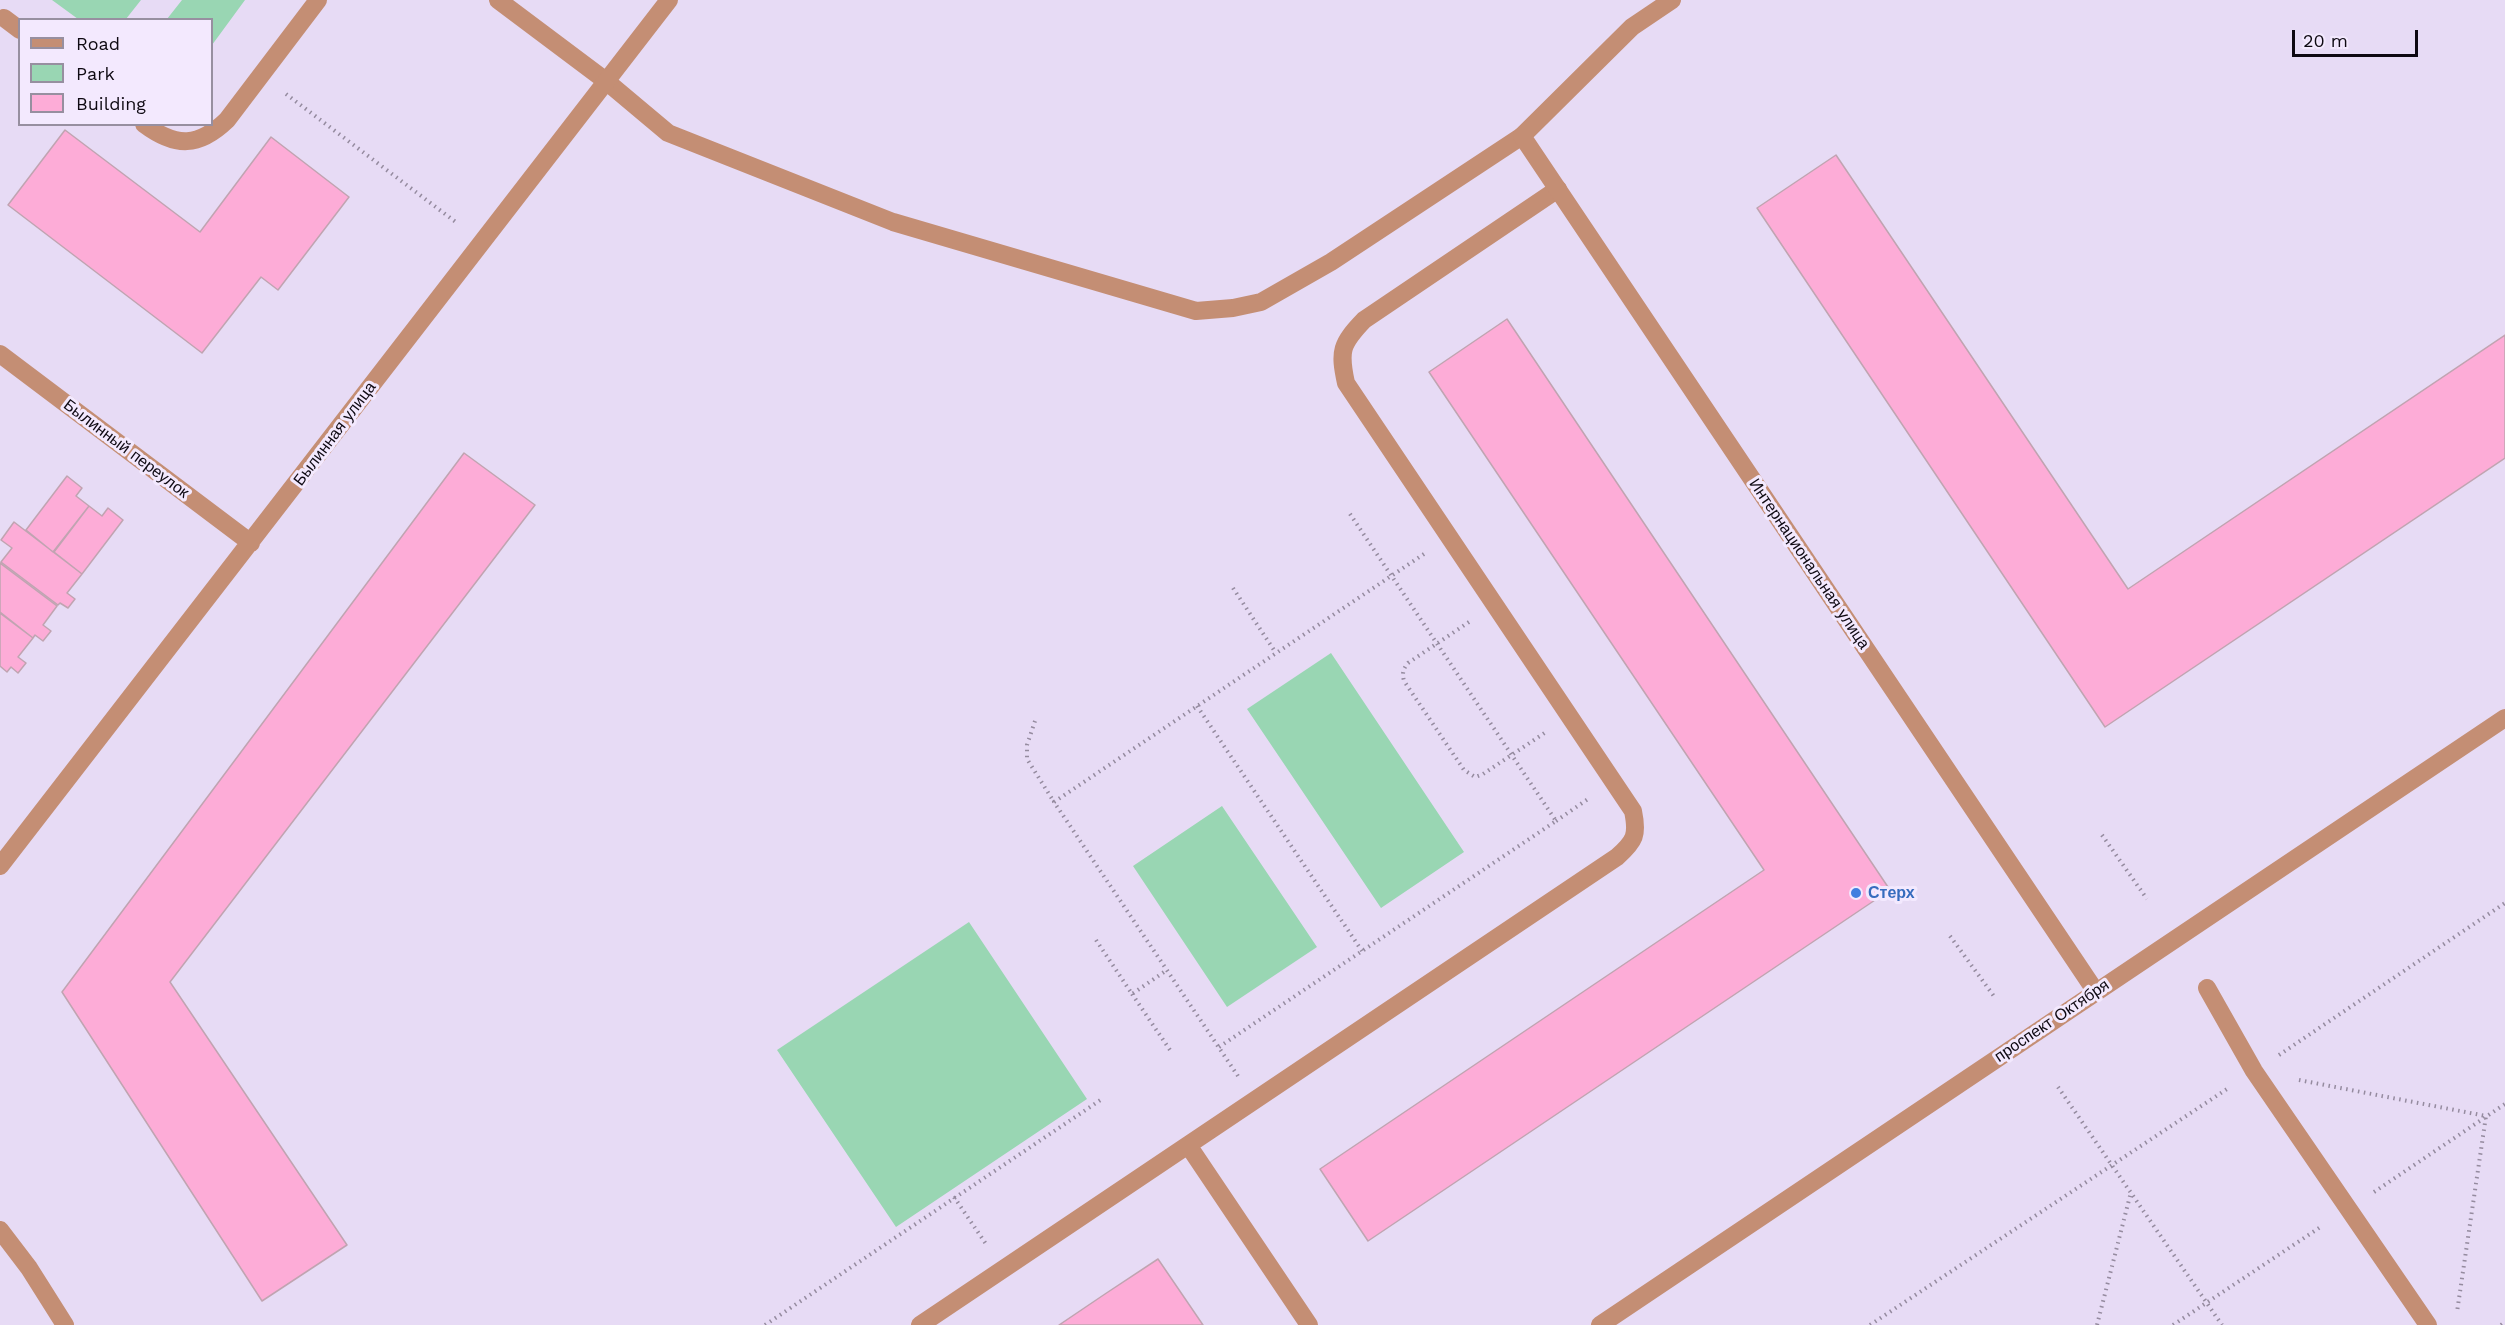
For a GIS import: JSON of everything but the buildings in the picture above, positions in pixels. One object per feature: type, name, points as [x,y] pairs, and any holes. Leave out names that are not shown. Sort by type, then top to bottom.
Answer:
[{"type":"street","points":[[147,126],[159,135],[177,142],[195,141],[213,134],[228,120],[318,0]]},
{"type":"street","points":[[498,0],[606,81],[668,133],[893,222],[1196,311],[1233,308],[1261,302],[1331,262],[1522,136],[1632,27],[1672,0]]},
{"type":"street","name":"Былинная улица","points":[[0,866],[669,0]]},
{"type":"street","points":[[4,18],[18,28]]},
{"type":"street","name":"Интернациональная улица","points":[[1522,136],[2096,992]]},
{"type":"street","points":[[920,1325],[1617,857],[1631,845],[1637,828],[1633,811],[1346,383],[1340,356],[1347,338],[1364,320],[1558,189]]},
{"type":"street","name":"Былинный переулок","points":[[0,354],[251,543]]},
{"type":"street","name":"проспект Октября","points":[[1600,1325],[2505,718]]},
{"type":"street","points":[[2207,988],[2254,1071],[2428,1325]]},
{"type":"street","points":[[1188,1145],[1309,1325]]},
{"type":"street","points":[[0,1230],[29,1268],[64,1325]]},
{"type":"path","points":[[261,75],[482,242]]},
{"type":"path","points":[[1348,510],[1556,820]]},
{"type":"path","points":[[1054,802],[1449,537]]},
{"type":"path","points":[[1233,588],[1276,653]]},
{"type":"path","points":[[1495,605],[1408,663],[1403,668],[1404,681],[1469,775],[1475,777],[1483,774],[1569,716]]},
{"type":"path","points":[[1197,706],[1362,951]]},
{"type":"path","points":[[1035,721],[1027,745],[1027,759],[1254,1100]]},
{"type":"path","points":[[1219,1047],[1614,782]]},
{"type":"path","points":[[2102,834],[2146,899]]},
{"type":"path","points":[[1870,1325],[2505,903]]},
{"type":"path","points":[[1950,936],[1996,999]]},
{"type":"path","points":[[1096,940],[1172,1053]]},
{"type":"path","points":[[1132,994],[1167,970]]},
{"type":"path","points":[[2254,1071],[2486,1116],[2457,1313]]},
{"type":"path","points":[[2058,1087],[2223,1325]]},
{"type":"path","points":[[765,1325],[1102,1099]]},
{"type":"path","points":[[2097,1325],[2131,1192]]},
{"type":"path","points":[[954,1197],[1003,1269]]},
{"type":"path","points":[[2501,1325],[2505,1322]]},
{"type":"green space","points":[[52,0],[141,0],[127,18],[77,18]]},
{"type":"green space","points":[[182,0],[245,0],[213,44],[213,18],[168,18]]},
{"type":"green space","points":[[1331,653],[1464,852],[1381,908],[1247,709]]},
{"type":"green space","points":[[1222,806],[1317,947],[1227,1007],[1133,866]]},
{"type":"green space","points":[[969,922],[1087,1099],[896,1227],[777,1050]]},
{"type":"place","name":"Стерх","points":[[1856,893]]}]
